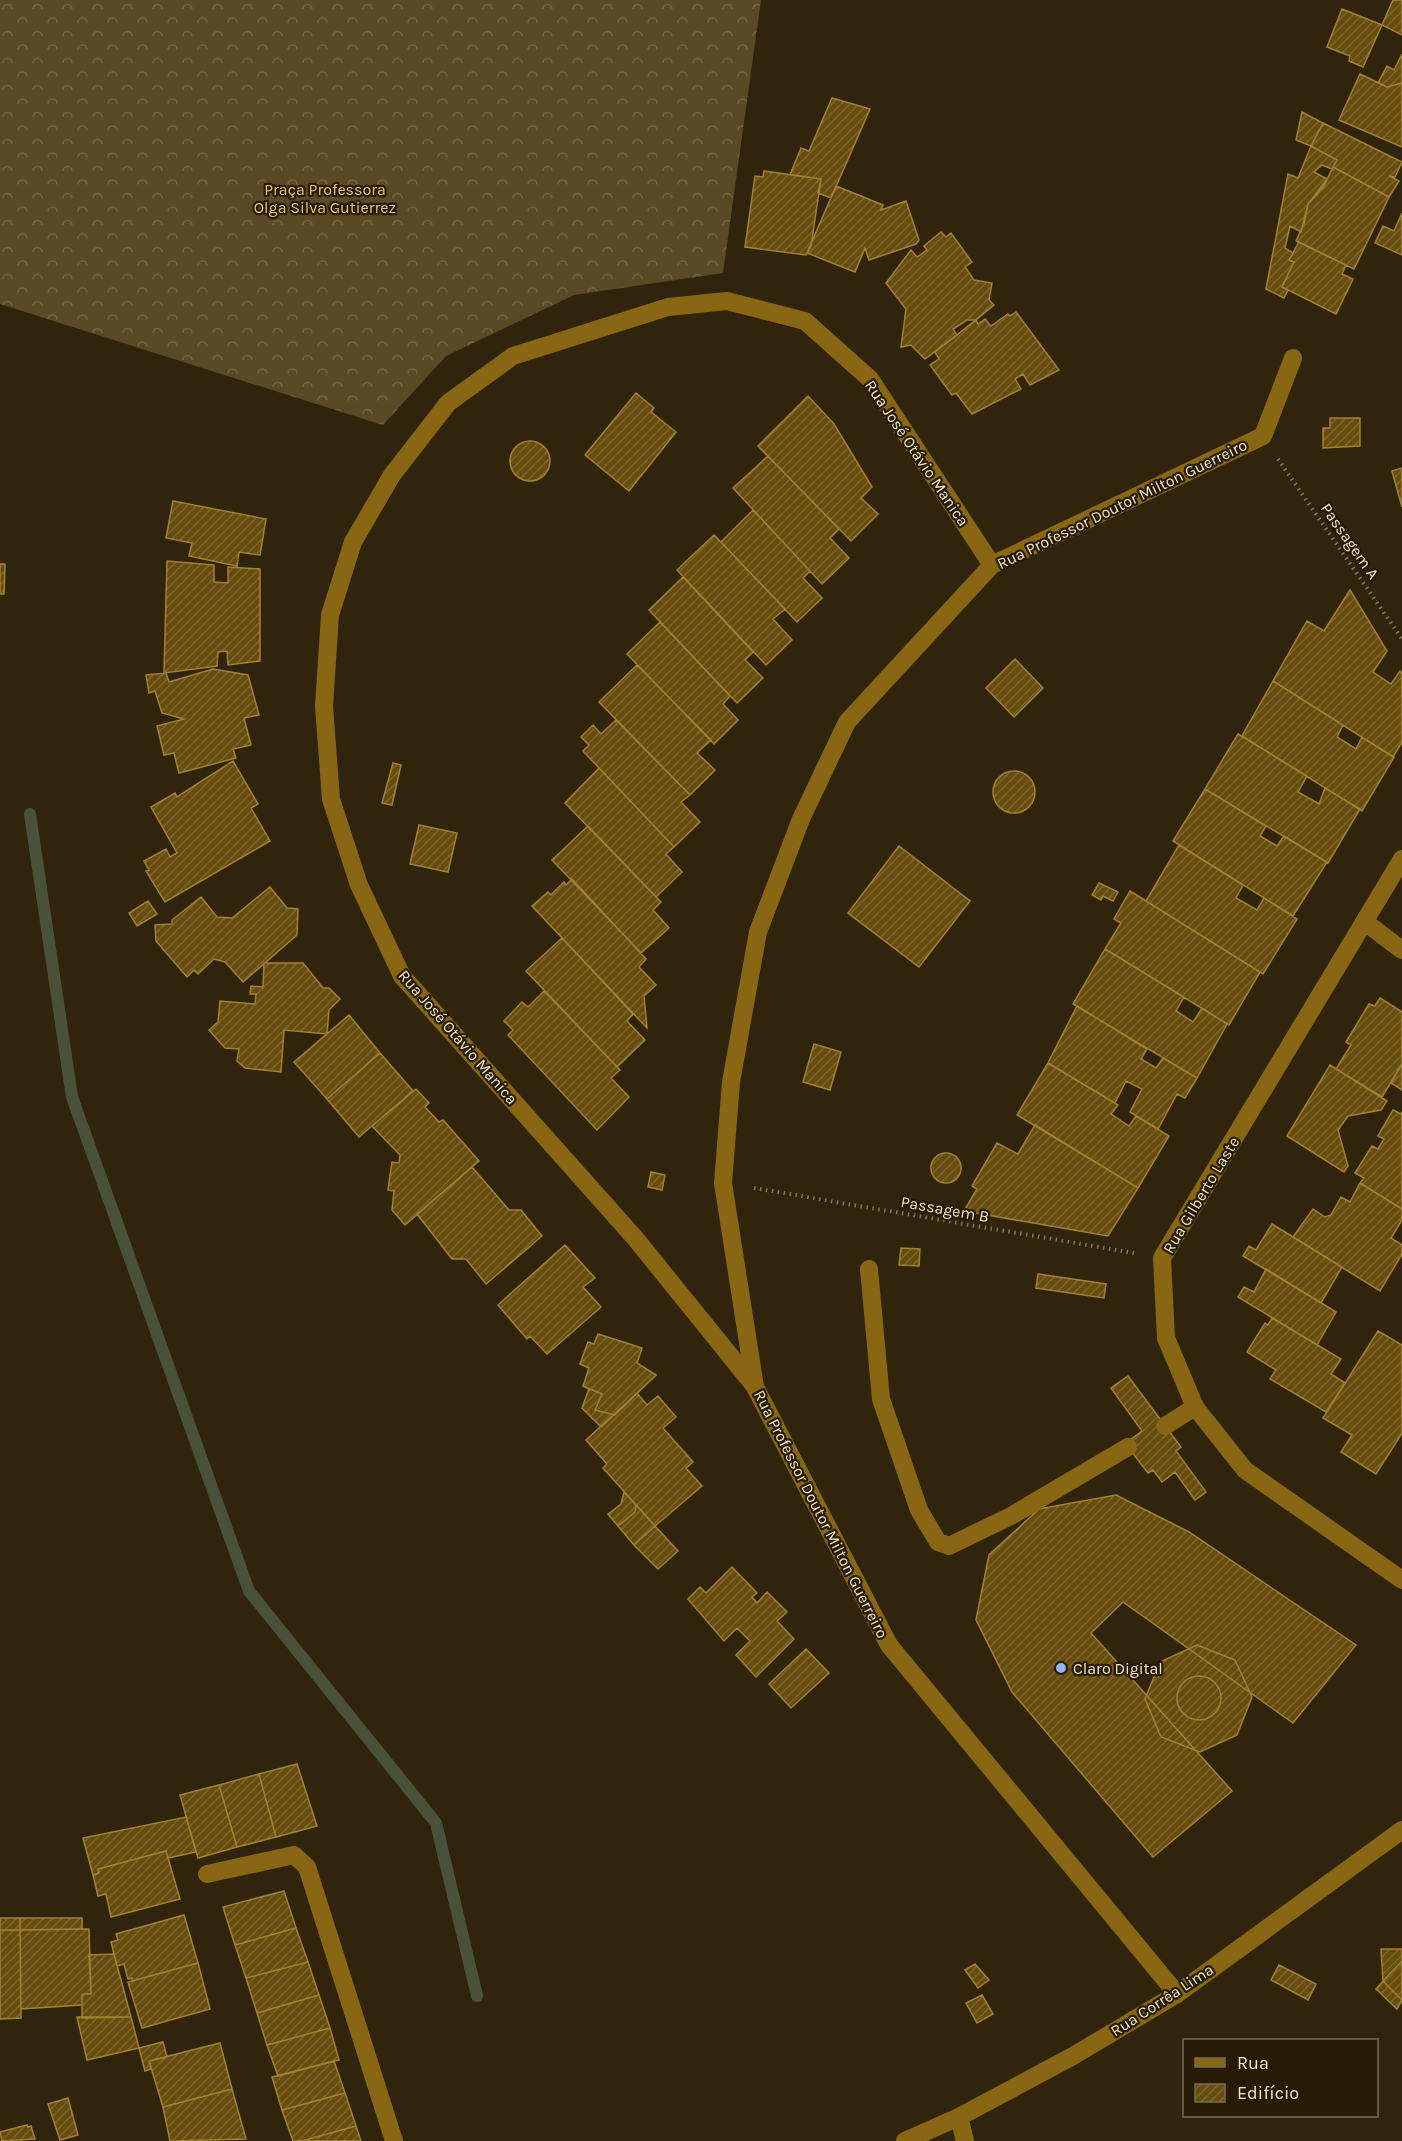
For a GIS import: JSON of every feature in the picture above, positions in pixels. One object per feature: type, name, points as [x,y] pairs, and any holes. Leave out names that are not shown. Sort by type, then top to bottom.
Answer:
[{"type":"street","name":"Rua José Otávio Manica","points":[[755,1386],[635,1238],[402,976],[359,885],[331,799],[324,706],[330,615],[352,543],[392,475],[448,403],[513,356],[668,307],[727,301],[805,321],[870,379],[993,565]]},
{"type":"street","name":"Rua Professor Doutor Milton Guerreiro","points":[[1177,1994],[889,1645],[755,1386],[723,1183],[731,1082],[758,932],[801,819],[848,722],[993,565],[1263,436],[1293,358]]},
{"type":"street","name":"Rua Gilberto Laste","points":[[1402,859],[1162,1258],[1166,1338],[1195,1407],[1245,1470],[1402,1580]]},
{"type":"street","points":[[1365,922],[1402,951]]},
{"type":"street","points":[[869,1269],[881,1399],[919,1510],[938,1542],[949,1546],[1011,1516],[1128,1447]]},
{"type":"street","points":[[1165,1426],[1195,1407]]},
{"type":"street","name":"Rua Corrêa Lima","points":[[905,2141],[959,2117],[1073,2056],[1177,1994],[1401,1832]]},
{"type":"street","points":[[207,1874],[294,1855],[307,1867],[393,2141]]},
{"type":"street","points":[[959,2117],[965,2141]]},
{"type":"path","name":"Passagem A","points":[[1277,458],[1402,639]]},
{"type":"path","name":"Passagem B","points":[[723,1183],[1162,1258]]},
{"type":"green space","name":"Praça Professora Olga Silva Gutierrez","points":[[0,0],[761,0],[723,273],[574,295],[446,356],[383,425],[0,304]]},
{"type":"building","points":[[1393,0],[1402,0],[1402,35],[1382,25]]},
{"type":"building","points":[[1342,9],[1382,25],[1363,67],[1349,61],[1350,56],[1327,47]]},
{"type":"building","points":[[1402,54],[1402,83],[1387,87],[1378,83],[1387,66],[1394,70]]},
{"type":"building","points":[[1360,74],[1387,87],[1402,83],[1402,147],[1339,120]]},
{"type":"building","points":[[832,98],[870,109],[831,198],[818,193],[821,179],[790,175],[801,148],[809,151]]},
{"type":"building","points":[[1302,112],[1323,123],[1311,146],[1296,140]]},
{"type":"building","points":[[1323,123],[1402,162],[1395,177],[1389,176],[1399,181],[1389,197],[1333,167],[1337,160],[1311,146]]},
{"type":"building","points":[[1311,146],[1337,160],[1332,169],[1322,165],[1314,172],[1327,179],[1308,204],[1301,232],[1290,226],[1285,248],[1293,253],[1289,260],[1294,262],[1282,287],[1288,290],[1284,298],[1266,289],[1288,174],[1298,178]]},
{"type":"building","points":[[1333,167],[1389,197],[1354,269],[1296,241],[1304,224],[1308,204],[1324,186]]},
{"type":"building","points":[[764,171],[821,179],[811,246],[806,255],[745,247],[755,176],[763,177]]},
{"type":"building","points":[[836,186],[883,205],[881,210],[906,201],[919,240],[916,244],[869,260],[865,248],[855,272],[807,253]]},
{"type":"building","points":[[1402,213],[1402,255],[1375,243],[1383,226],[1394,231]]},
{"type":"building","points":[[941,232],[946,237],[951,233],[972,262],[965,267],[974,280],[992,283],[989,300],[994,305],[976,320],[967,320],[953,329],[957,335],[925,359],[911,345],[901,347],[906,309],[886,283],[911,250],[917,257],[927,250],[924,246]]},
{"type":"building","points":[[1299,242],[1346,265],[1342,274],[1353,279],[1336,314],[1282,287],[1294,262],[1289,260]]},
{"type":"building","points":[[1016,312],[1059,370],[1030,385],[1023,374],[1015,379],[1021,389],[972,414],[956,393],[952,395],[930,365],[939,359],[935,352],[976,320],[978,324],[985,319],[991,326],[1008,314],[1010,316]]},
{"type":"building","points":[[636,393],[654,408],[651,412],[676,432],[629,491],[585,455]]},
{"type":"building","points":[[808,396],[834,424],[872,487],[861,498],[878,514],[851,541],[758,446]]},
{"type":"building","points":[[1330,418],[1360,418],[1360,446],[1323,448],[1323,428],[1330,428]]},
{"type":"building","points":[[530,441],[544,447],[550,461],[544,475],[530,481],[516,475],[510,461],[516,447]]},
{"type":"building","points":[[768,456],[839,529],[830,538],[849,558],[822,584],[733,488]]},
{"type":"building","points":[[1402,468],[1402,507],[1392,471]]},
{"type":"building","points":[[173,501],[266,519],[260,555],[239,552],[237,566],[189,556],[192,543],[166,538]]},
{"type":"building","points":[[753,510],[810,571],[803,578],[822,598],[797,622],[721,542]]},
{"type":"building","points":[[714,535],[785,609],[773,619],[792,640],[766,665],[677,570]]},
{"type":"building","points":[[167,561],[214,565],[214,582],[228,583],[228,567],[260,569],[260,661],[228,665],[227,651],[218,652],[217,666],[164,673]]},
{"type":"building","points":[[0,564],[5,564],[4,594],[0,594]]},
{"type":"building","points":[[683,577],[753,652],[745,660],[763,678],[737,703],[649,610]]},
{"type":"building","points":[[1350,590],[1387,651],[1373,672],[1391,684],[1400,671],[1402,674],[1402,742],[1393,757],[1273,681],[1307,621],[1324,631]]},
{"type":"building","points":[[660,622],[730,696],[723,704],[738,720],[714,744],[627,654]]},
{"type":"building","points":[[1015,659],[1043,688],[1014,717],[986,688]]},
{"type":"building","points":[[637,665],[711,740],[697,753],[715,770],[690,795],[599,702]]},
{"type":"building","points":[[213,669],[248,675],[259,715],[244,718],[251,745],[233,749],[236,758],[179,773],[174,753],[164,755],[157,726],[184,719],[162,713],[155,691],[149,693],[146,675],[166,673],[169,682]]},
{"type":"building","points":[[1273,681],[1343,725],[1337,737],[1356,749],[1362,737],[1394,757],[1362,811],[1242,736]]},
{"type":"building","points":[[616,720],[690,795],[681,802],[700,822],[674,847],[583,751],[589,745],[581,737],[593,725],[601,734]]},
{"type":"building","points":[[1238,734],[1307,776],[1298,792],[1319,804],[1325,788],[1360,809],[1328,863],[1205,789]]},
{"type":"building","points":[[233,761],[258,804],[251,808],[270,841],[165,902],[146,871],[149,870],[144,861],[166,849],[170,857],[177,853],[151,807],[175,793],[177,797]]},
{"type":"building","points":[[393,763],[401,765],[392,805],[382,803]]},
{"type":"building","points":[[599,768],[674,847],[666,854],[682,872],[656,897],[565,803]]},
{"type":"building","points":[[1014,771],[1022,772],[1029,777],[1034,784],[1034,800],[1029,807],[1022,812],[1014,813],[1006,812],[999,807],[994,800],[993,792],[994,784],[999,777],[1006,772]]},
{"type":"building","points":[[1205,789],[1266,826],[1260,836],[1277,846],[1284,836],[1327,862],[1293,916],[1173,841]]},
{"type":"building","points":[[419,825],[457,833],[448,872],[410,864]]},
{"type":"building","points":[[588,826],[661,902],[653,910],[669,928],[641,953],[552,860]]},
{"type":"building","points":[[1179,845],[1243,885],[1236,898],[1257,910],[1264,898],[1297,919],[1263,974],[1146,901]]},
{"type":"building","points":[[899,846],[970,901],[919,967],[848,913]]},
{"type":"building","points":[[572,879],[646,959],[639,967],[656,985],[644,996],[647,1028],[532,906],[548,892],[551,895],[564,882],[566,885]]},
{"type":"building","points":[[1099,883],[1118,892],[1113,901],[1103,896],[1101,900],[1092,895]]},
{"type":"building","points":[[270,887],[287,908],[298,909],[297,935],[243,982],[225,962],[214,959],[198,974],[194,970],[187,977],[156,941],[155,925],[172,924],[172,920],[201,897],[217,917],[232,918]]},
{"type":"building","points":[[1130,891],[1260,972],[1229,1025],[1105,949],[1121,923],[1114,919]]},
{"type":"building","points":[[148,901],[157,914],[137,926],[129,913]]},
{"type":"building","points":[[562,938],[633,1014],[627,1021],[645,1040],[617,1067],[526,971]]},
{"type":"building","points":[[1105,949],[1184,997],[1176,1011],[1193,1022],[1202,1008],[1227,1024],[1197,1078],[1073,1004]]},
{"type":"building","points":[[264,963],[303,963],[323,988],[329,988],[340,999],[329,1010],[327,1034],[284,1030],[281,1072],[245,1068],[237,1061],[239,1049],[225,1048],[209,1030],[218,1022],[220,1001],[255,1004],[256,994],[250,994],[251,986],[263,987]]},
{"type":"building","points":[[544,991],[620,1070],[611,1078],[629,1097],[597,1130],[508,1035],[513,1030],[504,1021],[522,1002],[528,1007]]},
{"type":"building","points":[[1380,998],[1402,1012],[1402,1064],[1382,1097],[1336,1069],[1351,1045],[1346,1042],[1369,1004],[1375,1006]]},
{"type":"building","points":[[1077,1006],[1147,1049],[1141,1059],[1156,1068],[1163,1058],[1197,1078],[1185,1098],[1177,1094],[1158,1129],[1130,1112],[1142,1089],[1126,1081],[1115,1103],[1048,1063]]},
{"type":"building","points":[[349,1015],[380,1053],[327,1099],[294,1062]]},
{"type":"building","points":[[814,1044],[841,1052],[830,1090],[803,1082]]},
{"type":"building","points":[[380,1053],[413,1091],[359,1137],[327,1099]]},
{"type":"building","points":[[1048,1063],[1118,1105],[1111,1114],[1129,1126],[1136,1116],[1169,1136],[1138,1188],[1017,1115]]},
{"type":"building","points":[[1402,1064],[1402,1090],[1391,1083]]},
{"type":"building","points":[[1330,1065],[1387,1101],[1381,1110],[1348,1116],[1338,1130],[1348,1166],[1344,1172],[1287,1136]]},
{"type":"building","points":[[416,1089],[429,1103],[425,1107],[439,1122],[443,1120],[479,1161],[405,1225],[392,1210],[394,1191],[388,1190],[392,1162],[399,1163],[400,1155],[372,1126]]},
{"type":"building","points":[[1393,1110],[1401,1114],[1402,1112],[1402,1209],[1360,1183],[1364,1178],[1355,1173],[1372,1146],[1378,1149],[1384,1139],[1378,1136]]},
{"type":"building","points":[[1035,1125],[1138,1188],[1108,1236],[964,1211],[977,1189],[972,1186],[997,1143],[1018,1154]]},
{"type":"building","points":[[946,1153],[957,1157],[961,1168],[957,1179],[946,1183],[935,1179],[931,1168],[935,1157]]},
{"type":"building","points":[[472,1167],[509,1210],[521,1210],[542,1236],[486,1284],[466,1259],[452,1259],[417,1214]]},
{"type":"building","points":[[651,1172],[665,1175],[662,1190],[648,1187]]},
{"type":"building","points":[[1360,1183],[1402,1209],[1402,1220],[1391,1238],[1402,1245],[1402,1254],[1380,1291],[1293,1237],[1313,1209],[1325,1217],[1331,1215],[1341,1197],[1350,1202]]},
{"type":"building","points":[[1272,1224],[1342,1267],[1321,1303],[1243,1256],[1249,1246],[1256,1250]]},
{"type":"building","points":[[565,1245],[595,1278],[583,1287],[601,1307],[547,1354],[530,1336],[527,1339],[498,1305]]},
{"type":"building","points":[[901,1248],[920,1249],[919,1266],[899,1265]]},
{"type":"building","points":[[1266,1269],[1336,1312],[1317,1345],[1238,1297],[1244,1287],[1254,1292]]},
{"type":"building","points":[[1038,1274],[1106,1284],[1104,1298],[1036,1288]]},
{"type":"building","points":[[1272,1318],[1341,1359],[1331,1374],[1345,1383],[1326,1412],[1270,1379],[1276,1370],[1247,1352],[1265,1323],[1268,1325]]},
{"type":"building","points":[[1378,1331],[1402,1345],[1402,1433],[1376,1474],[1341,1452],[1352,1435],[1323,1418]]},
{"type":"building","points":[[598,1334],[642,1348],[637,1363],[656,1375],[615,1415],[595,1410],[602,1394],[583,1386],[589,1368],[580,1364],[588,1342],[594,1344]]},
{"type":"building","points":[[598,1334],[642,1348],[637,1363],[656,1375],[601,1427],[582,1408],[589,1389],[583,1386],[589,1368],[580,1364],[588,1342],[594,1344]]},
{"type":"building","points":[[1128,1376],[1181,1447],[1176,1451],[1206,1492],[1195,1500],[1175,1472],[1162,1482],[1153,1470],[1148,1473],[1128,1447],[1126,1443],[1142,1431],[1111,1388]]},
{"type":"building","points":[[637,1393],[647,1405],[658,1396],[676,1417],[663,1428],[693,1462],[686,1468],[702,1486],[655,1526],[603,1468],[607,1464],[586,1440]]},
{"type":"building","points":[[624,1492],[636,1505],[635,1512],[618,1526],[608,1514],[621,1504]]},
{"type":"building","name":"Claro Digital","points":[[1116,1495],[1189,1532],[1356,1645],[1293,1723],[1123,1602],[1091,1633],[1232,1791],[1153,1857],[1012,1692],[976,1620],[989,1555],[1039,1509]]},
{"type":"building","points":[[636,1505],[655,1526],[634,1545],[618,1526],[635,1512]]},
{"type":"building","points":[[655,1526],[678,1551],[658,1569],[634,1545]]},
{"type":"building","points":[[732,1567],[757,1593],[752,1597],[757,1603],[767,1592],[787,1612],[777,1621],[794,1639],[756,1677],[736,1655],[750,1641],[737,1628],[724,1641],[688,1599],[700,1587],[706,1593]]},
{"type":"building","points":[[1197,1645],[1235,1660],[1252,1697],[1237,1735],[1200,1752],[1161,1737],[1145,1699],[1160,1662]]},
{"type":"building","points":[[806,1649],[829,1673],[791,1708],[769,1684]]},
{"type":"building","points":[[1199,1676],[1214,1683],[1221,1698],[1214,1713],[1199,1720],[1184,1713],[1177,1698],[1184,1683]]},
{"type":"building","points":[[297,1764],[317,1826],[276,1837],[259,1774]]},
{"type":"building","points":[[259,1774],[276,1837],[237,1847],[219,1785]]},
{"type":"building","points":[[219,1785],[237,1847],[198,1858],[180,1795]]},
{"type":"building","points":[[186,1817],[196,1852],[168,1858],[166,1851],[98,1869],[99,1873],[93,1875],[83,1838]]},
{"type":"building","points":[[166,1851],[180,1899],[111,1917],[106,1894],[98,1896],[93,1875],[99,1873],[98,1869]]},
{"type":"building","points":[[284,1891],[296,1928],[235,1945],[223,1907]]},
{"type":"building","points":[[184,1915],[198,1963],[132,1981],[132,1978],[128,1979],[124,1964],[117,1966],[111,1942],[118,1940],[116,1934]]},
{"type":"building","points":[[0,1918],[20,1918],[20,1930],[0,1930]]},
{"type":"building","points":[[20,1918],[82,1918],[82,1929],[20,1930]]},
{"type":"building","points":[[296,1928],[308,1962],[246,1978],[235,1945]]},
{"type":"building","points":[[89,1929],[91,1994],[82,1994],[82,2005],[21,2009],[20,1930]]},
{"type":"building","points":[[0,1930],[20,1930],[21,2018],[0,2019]]},
{"type":"building","points":[[1381,1949],[1402,1949],[1402,1961],[1383,1981]]},
{"type":"building","points":[[114,1954],[131,2017],[82,2018],[82,1994],[91,1994],[89,1955]]},
{"type":"building","points":[[1402,1961],[1402,2000],[1383,1981]]},
{"type":"building","points":[[308,1962],[319,1995],[257,2013],[246,1978]]},
{"type":"building","points":[[198,1963],[210,2009],[142,2028],[128,1982]]},
{"type":"building","points":[[975,1964],[989,1980],[978,1988],[965,1970]]},
{"type":"building","points":[[1279,1965],[1316,1984],[1308,2000],[1271,1980]]},
{"type":"building","points":[[1383,1981],[1402,2000],[1397,2009],[1376,1989]]},
{"type":"building","points":[[319,1995],[330,2028],[267,2045],[257,2013]]},
{"type":"building","points":[[982,1995],[993,2014],[977,2023],[966,2003]]},
{"type":"building","points":[[77,2017],[131,2017],[139,2048],[87,2060]]},
{"type":"building","points":[[330,2028],[339,2060],[278,2076],[267,2045]]},
{"type":"building","points":[[163,2042],[167,2057],[149,2061],[151,2069],[145,2071],[139,2048]]},
{"type":"building","points":[[220,2043],[232,2089],[163,2107],[149,2061]]},
{"type":"building","points":[[334,2061],[345,2093],[282,2110],[272,2077]]},
{"type":"building","points":[[232,2089],[246,2139],[170,2141],[163,2107]]},
{"type":"building","points":[[345,2093],[356,2126],[302,2141],[293,2141],[282,2110]]},
{"type":"building","points":[[68,2098],[78,2135],[60,2140],[48,2104]]},
{"type":"building","points":[[31,2126],[35,2139],[2,2141],[0,2132]]},
{"type":"building","points":[[356,2126],[361,2141],[302,2141]]},
{"type":"waterway","points":[[30,814],[72,1097],[249,1591],[436,1823],[477,1996]]},
{"type":"place","name":"Claro Digital","points":[[1061,1668]]}]
